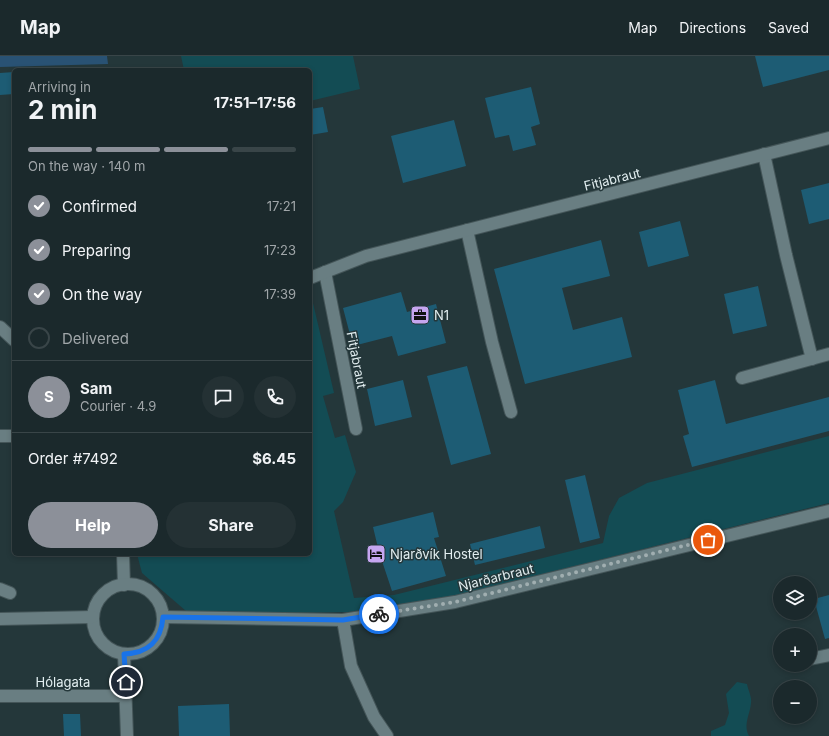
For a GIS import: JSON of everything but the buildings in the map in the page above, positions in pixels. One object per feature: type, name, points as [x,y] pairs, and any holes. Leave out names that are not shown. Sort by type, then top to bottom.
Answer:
[{"type":"street","name":"Fitjabraut","points":[[312,277],[366,256],[829,138]]},
{"type":"street","points":[[764,154],[786,255],[812,359]]},
{"type":"street","points":[[467,230],[492,342],[511,412]]},
{"type":"street","name":"Fitjabraut","points":[[325,272],[356,429]]},
{"type":"street","points":[[0,327],[12,338]]},
{"type":"street","points":[[742,378],[829,354]]},
{"type":"street","points":[[0,436],[12,436]]},
{"type":"street","name":"Njarðarbraut","points":[[163,617],[343,620],[455,602],[829,511]]},
{"type":"street","points":[[123,556],[124,585]]},
{"type":"street","points":[[135,585],[146,589],[154,596],[160,606],[163,617],[159,636],[152,645],[144,651],[134,654],[124,654],[114,652],[105,646],[98,638],[94,628],[93,617],[95,608],[103,596],[115,587],[135,585]]},
{"type":"street","points":[[0,619],[93,617]]},
{"type":"street","points":[[343,620],[351,666],[374,717],[387,736]]},
{"type":"street","points":[[124,654],[128,736]]},
{"type":"street","points":[[817,658],[829,655]]},
{"type":"street","name":"Hólagata","points":[[0,696],[126,696]]},
{"type":"shaded area","points":[[0,56],[107,56],[108,64],[0,67]]},
{"type":"shaded area","points":[[181,56],[353,56],[360,89],[312,101],[312,68],[184,68]]},
{"type":"shaded area","points":[[312,303],[334,393],[323,396],[335,438],[345,435],[356,472],[343,502],[334,511],[354,598],[394,595],[603,543],[609,516],[619,498],[647,483],[829,436],[829,503],[453,596],[348,612],[278,613],[186,611],[142,573],[138,556],[312,556]]},
{"type":"shaded area","points":[[737,682],[747,684],[750,696],[751,703],[747,723],[747,732],[749,736],[711,736],[711,731],[725,725],[729,713],[726,694]]},
{"type":"way so far","points":[[379,614],[455,602],[708,540]]},
{"type":"place","name":"N1","points":[[420,315]]},
{"type":"place","name":"Njarðvík Hostel","points":[[376,554]]},
{"type":"route","points":[[126,682],[124,654],[134,654],[144,651],[152,645],[159,636],[163,617],[343,620],[379,614]]}]
